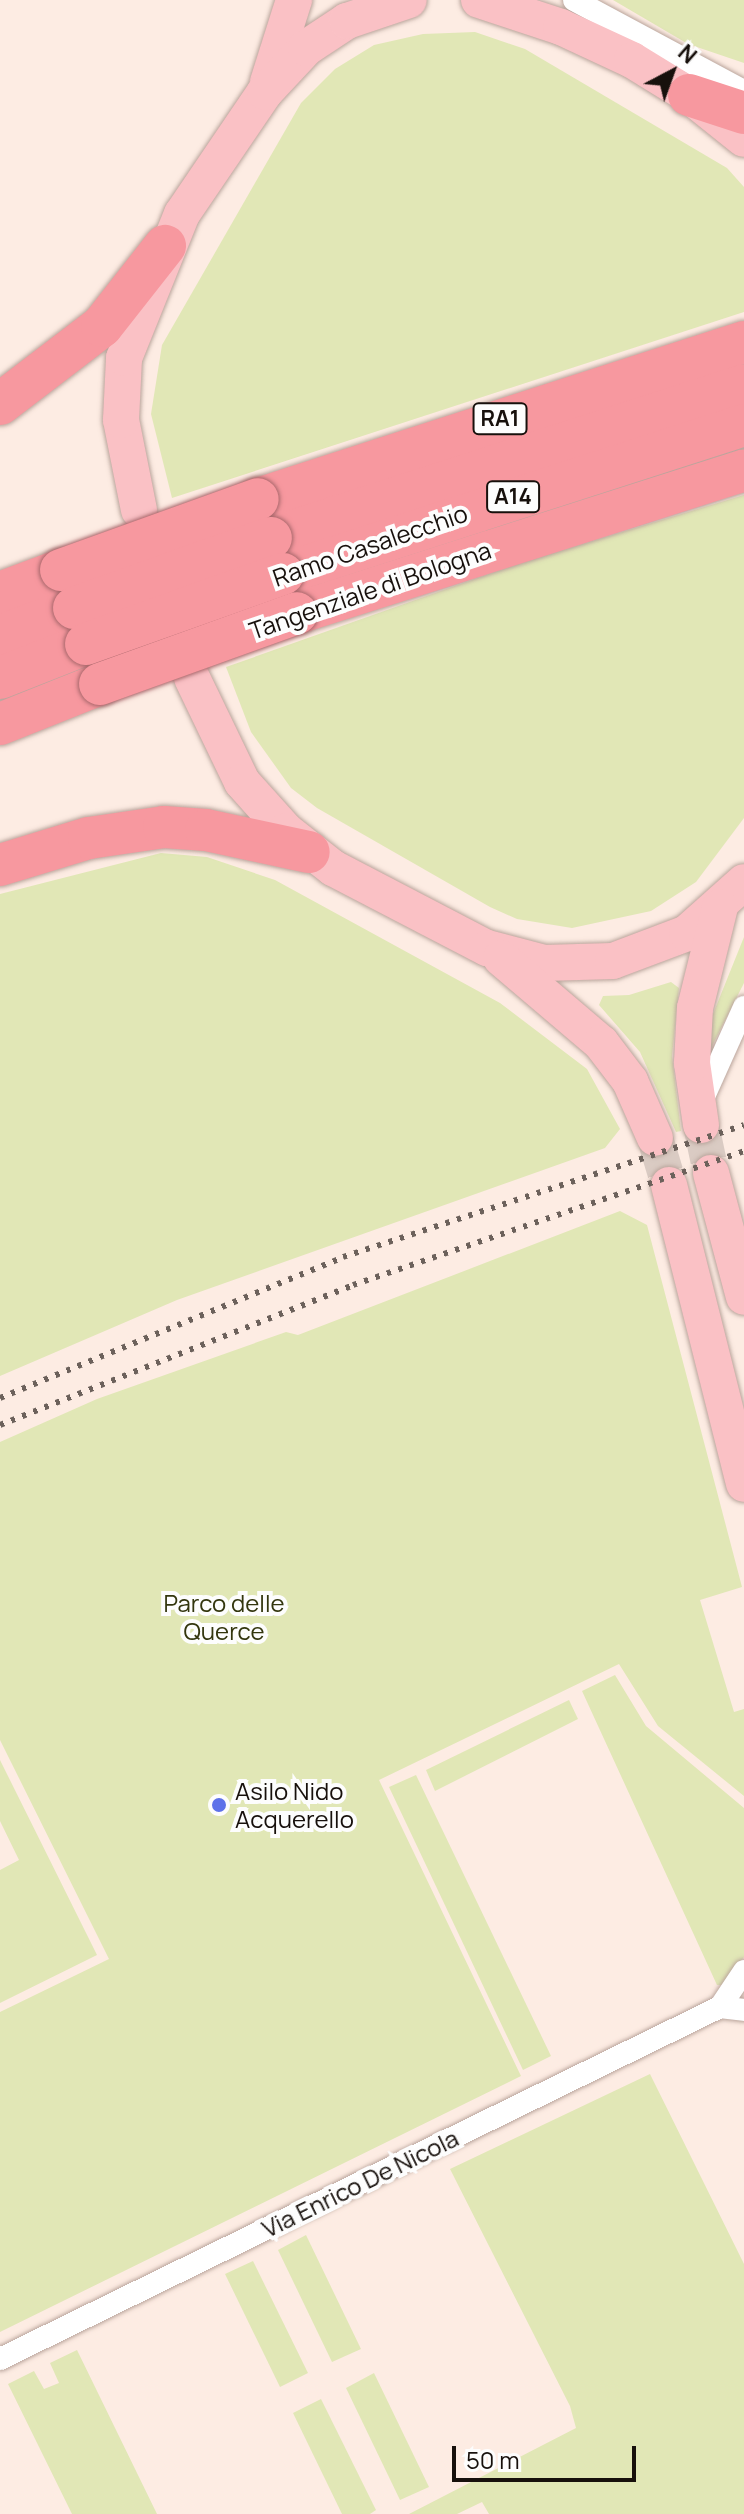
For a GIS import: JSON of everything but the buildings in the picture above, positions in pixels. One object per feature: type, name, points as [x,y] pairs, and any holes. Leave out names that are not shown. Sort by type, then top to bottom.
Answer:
[{"type":"highway","points":[[689,95],[744,113]]},
{"type":"highway","points":[[0,404],[102,326],[165,246]]},
{"type":"highway","name":"RA1","points":[[271,537],[744,342]]},
{"type":"highway","name":"Ramo Casalecchio","points":[[0,636],[271,537],[744,385]]},
{"type":"highway","name":"Ramo Casalecchio","points":[[271,537],[744,425]]},
{"type":"highway","name":"Tangenziale di Bologna","points":[[0,724],[100,684],[297,613],[744,470]]},
{"type":"highway","points":[[0,593],[74,608]]},
{"type":"highway","name":"Ramo Casalecchio","points":[[0,678],[74,608]]},
{"type":"highway","points":[[0,865],[100,835],[164,827],[206,830],[309,852]]},
{"type":"main road","points":[[265,92],[294,0]]},
{"type":"main road","points":[[139,510],[121,420],[124,358],[165,246],[213,163],[265,92],[328,31],[372,9],[409,0]]},
{"type":"main road","points":[[479,0],[567,13]]},
{"type":"main road","points":[[523,0],[567,13],[689,95],[744,139]]},
{"type":"main road","points":[[192,678],[242,782],[309,852],[487,948],[601,1043],[630,1081],[655,1138]]},
{"type":"main road","points":[[487,948],[544,963],[613,961],[669,944],[732,895]]},
{"type":"main road","points":[[700,1117],[692,1063],[695,1008],[732,895]]},
{"type":"main road","points":[[711,1173],[744,1297]]},
{"type":"main road","points":[[669,1185],[744,1484]]},
{"type":"street","points":[[567,13],[744,91]]},
{"type":"street","points":[[700,1117],[727,1035],[744,1007]]},
{"type":"street","points":[[744,1971],[720,2007],[744,2010]]},
{"type":"street","name":"Via Enrico De Nicola","points":[[0,2359],[720,2007]]},
{"type":"green space","points":[[613,0],[744,0],[744,63],[688,44]]},
{"type":"green space","points":[[475,32],[525,49],[727,168],[744,187],[744,312],[172,498],[151,414],[162,345],[301,103],[335,69],[374,45],[423,34]]},
{"type":"green space","points":[[744,495],[744,818],[696,882],[651,911],[572,928],[517,919],[490,907],[317,808],[291,788],[251,732],[226,667],[520,563]]},
{"type":"green space","points":[[161,853],[207,857],[275,880],[500,1003],[587,1069],[620,1129],[605,1148],[177,1300],[0,1376],[0,894]]},
{"type":"green space","points":[[744,937],[744,983],[711,1048],[709,1024]]},
{"type":"green space","points":[[671,982],[679,988],[672,1056],[681,1131],[676,1132],[640,1052],[599,1005],[603,996],[629,995]]},
{"type":"green space","name":"Parco delle Querce","points":[[620,1211],[647,1225],[742,1587],[700,1600],[734,1712],[744,1709],[744,1796],[658,1726],[619,1664],[379,1780],[521,2076],[0,2332],[0,2012],[109,1959],[0,1740],[0,1442],[97,1399],[286,1332],[298,1335]]},
{"type":"green space","points":[[615,1675],[646,1726],[744,1808],[744,1957],[723,1985],[717,1985],[582,1691]]},
{"type":"green space","points":[[569,1700],[578,1719],[435,1791],[426,1770]]},
{"type":"green space","points":[[0,1760],[97,1955],[0,2003],[0,1870],[19,1860],[0,1821]]},
{"type":"green space","points":[[416,1775],[551,2056],[523,2070],[389,1787]]},
{"type":"green space","points":[[650,2074],[744,2264],[744,2514],[489,2514],[482,2502],[457,2514],[409,2514],[576,2428],[570,2406],[450,2169]]},
{"type":"green space","points":[[306,2235],[361,2349],[332,2362],[278,2250]]},
{"type":"green space","points":[[253,2261],[308,2373],[280,2387],[225,2274]]},
{"type":"green space","points":[[77,2350],[157,2514],[72,2514],[8,2384],[34,2371],[44,2389],[59,2383],[50,2363]]},
{"type":"green space","points":[[374,2373],[429,2487],[400,2500],[346,2388]]},
{"type":"green space","points":[[321,2399],[376,2510],[370,2514],[342,2514],[293,2413]]},
{"type":"tunnel","points":[[701,1125],[711,1173]]},
{"type":"tunnel","points":[[655,1138],[669,1185]]},
{"type":"railway","points":[[0,1398],[343,1257],[744,1125]]},
{"type":"railway","points":[[0,1425],[353,1285],[744,1151]]},
{"type":"place","name":"Asilo Nido Acquerello","points":[[219,1805]]}]
